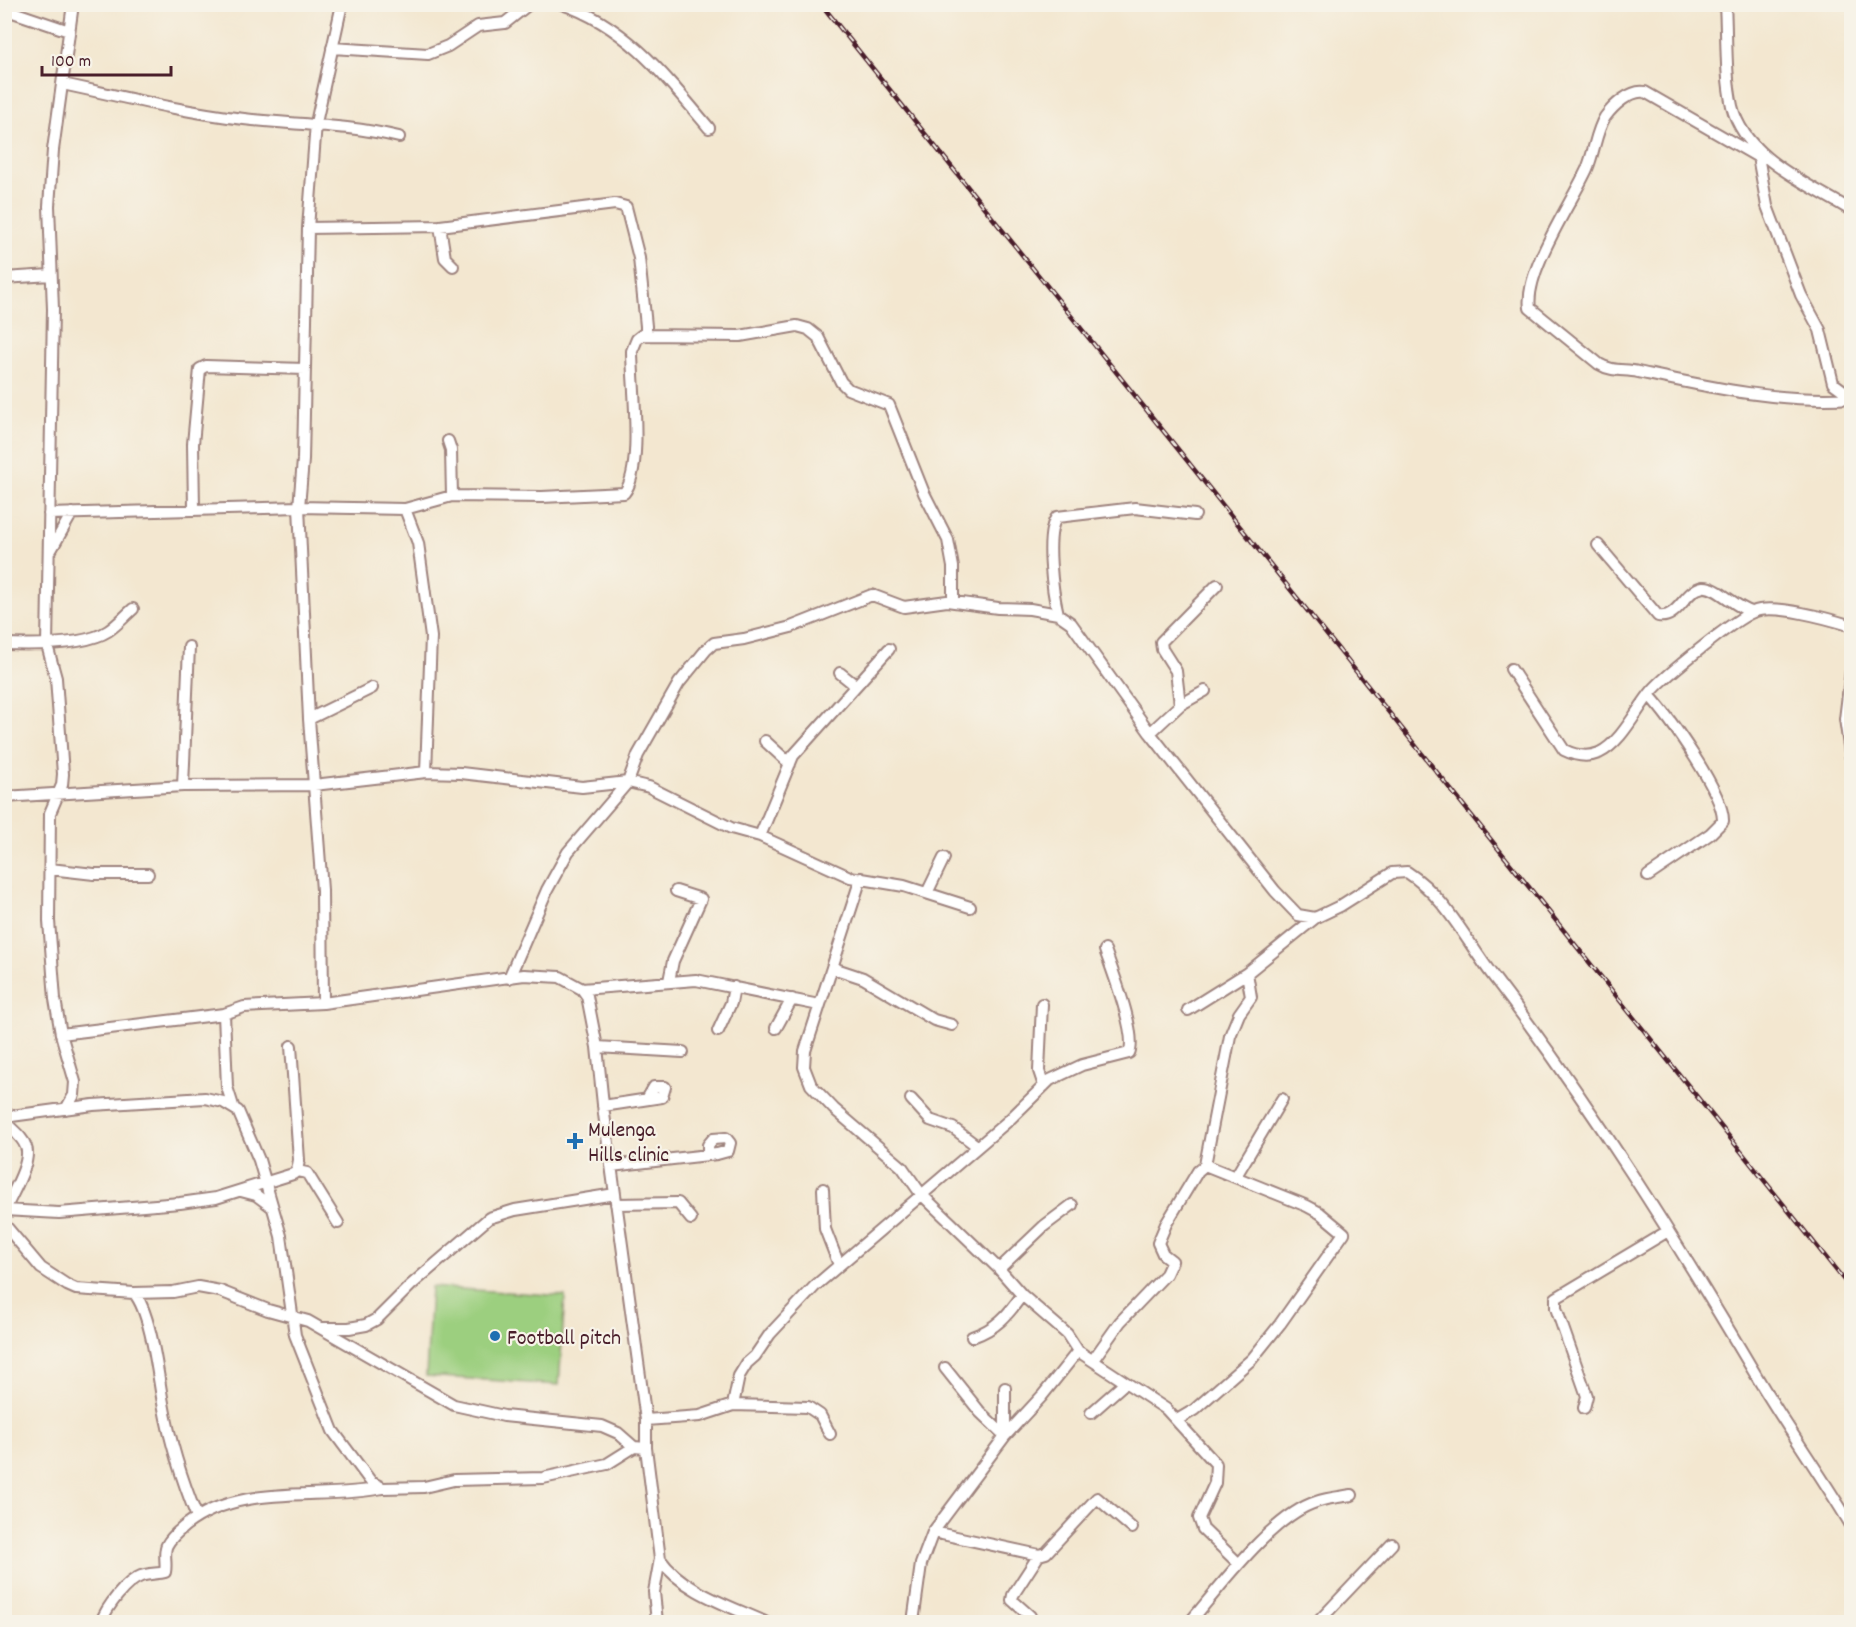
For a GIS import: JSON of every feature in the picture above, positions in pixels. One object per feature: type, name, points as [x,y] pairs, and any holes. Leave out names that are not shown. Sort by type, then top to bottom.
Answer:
[{"type":"street","points":[[73,4],[53,150],[49,206],[53,309],[47,645],[56,678],[63,774],[59,794],[50,813],[49,921],[54,989],[61,1034],[75,1089],[82,1098],[93,1105]]},
{"type":"street","points":[[323,1003],[322,890],[309,719],[299,507],[308,228],[316,123],[342,4]]},
{"type":"street","points":[[332,48],[428,54],[448,46],[478,26],[505,23],[529,4]]},
{"type":"street","points":[[562,4],[601,22],[626,37],[668,80],[709,128]]},
{"type":"street","points":[[1725,4],[1732,107],[1757,154],[1767,206],[1801,295],[1820,330],[1833,383],[1851,398]]},
{"type":"street","points":[[4,9],[69,31]]},
{"type":"street","points":[[63,84],[176,109],[244,119],[316,123],[399,137]]},
{"type":"street","points":[[1851,210],[1757,154],[1646,92],[1638,90],[1613,108],[1602,123],[1587,169],[1539,267],[1529,301],[1530,308],[1599,364],[1611,370],[1634,371],[1762,397],[1851,398]]},
{"type":"street","points":[[308,228],[440,226],[622,205],[628,211],[639,258],[646,326],[643,335]]},
{"type":"street","points":[[440,226],[445,258],[453,266]]},
{"type":"street","points":[[4,278],[51,275]]},
{"type":"street","points":[[49,514],[299,507],[405,508],[452,496],[542,497],[624,493],[631,483],[634,455],[632,351],[637,339],[643,335],[741,336],[797,326],[808,329],[818,337],[841,382],[848,389],[889,405],[924,493],[948,540],[953,567],[953,601]]},
{"type":"street","points":[[194,509],[193,444],[200,369],[206,366],[305,369]]},
{"type":"street","points":[[448,441],[451,450],[452,496]]},
{"type":"street","points":[[405,508],[418,543],[431,637],[426,772]]},
{"type":"street","points":[[1058,614],[1054,596],[1051,544],[1053,521],[1057,517],[1135,508],[1195,515]]},
{"type":"street","points":[[49,553],[61,528],[72,513]]},
{"type":"street","points":[[1598,545],[1658,616],[1671,614],[1694,590],[1703,587],[1713,589],[1742,609],[1752,612],[1793,612],[1851,626]]},
{"type":"street","points":[[1180,705],[1176,671],[1162,649],[1161,642],[1217,585]]},
{"type":"street","points":[[508,978],[547,890],[568,852],[628,782],[638,755],[679,683],[714,643],[744,639],[791,627],[872,595],[904,607],[953,601],[1058,614],[1071,623],[1150,733],[1291,910],[1304,917],[1315,918]]},
{"type":"street","points":[[4,644],[47,645],[101,634],[133,609]]},
{"type":"street","points":[[1511,669],[1564,750],[1574,755],[1598,753],[1611,744],[1660,682],[1752,612]]},
{"type":"street","points":[[183,786],[189,647]]},
{"type":"street","points":[[760,836],[790,764],[808,736],[822,726],[855,685],[880,662],[890,649]]},
{"type":"street","points":[[1851,662],[1845,718],[1851,760]]},
{"type":"street","points":[[840,673],[855,685]]},
{"type":"street","points":[[309,719],[372,688]]},
{"type":"street","points":[[1150,733],[1180,705],[1204,691]]},
{"type":"street","points":[[1648,876],[1710,834],[1723,821],[1720,804],[1697,763],[1649,694]]},
{"type":"street","points":[[765,741],[790,764]]},
{"type":"street","points":[[4,797],[183,786],[314,785],[426,772],[461,773],[582,787],[628,782],[649,787],[731,828],[760,836],[850,877],[890,882],[970,907]]},
{"type":"street","points":[[927,893],[944,858]]},
{"type":"street","points":[[50,869],[94,874],[148,874]]},
{"type":"street","points":[[1188,1010],[1247,973],[1315,918],[1340,906],[1392,873],[1407,872],[1424,884],[1447,910],[1563,1070],[1714,1302],[1758,1378],[1851,1527]]},
{"type":"street","points":[[861,878],[805,1051],[804,1067],[811,1085],[834,1109],[902,1167],[921,1194],[999,1269],[1022,1295],[1067,1334],[1078,1351],[1125,1383],[1146,1394],[1177,1420],[1216,1464],[1215,1483],[1199,1518],[1203,1529],[1239,1564]]},
{"type":"street","points":[[669,981],[673,961],[700,899],[676,891]]},
{"type":"street","points":[[733,1405],[739,1376],[747,1363],[790,1311],[839,1264],[1044,1086],[1082,1065],[1129,1053],[1133,1046],[1123,1001],[1105,950]]},
{"type":"street","points":[[833,968],[863,978],[934,1020],[952,1025]]},
{"type":"street","points":[[1093,1360],[1120,1322],[1166,1274],[1172,1261],[1163,1254],[1158,1243],[1166,1224],[1198,1171],[1205,1165],[1230,1036],[1239,1014],[1251,998],[1247,973]]},
{"type":"street","points":[[61,1034],[224,1014],[244,1007],[323,1003],[538,975],[560,977],[582,989],[587,996],[597,1047],[646,1420],[646,1448],[660,1559],[654,1592],[657,1623]]},
{"type":"street","points":[[582,989],[696,980],[819,1005]]},
{"type":"street","points":[[718,1031],[731,1004],[734,987]]},
{"type":"street","points":[[776,1028],[792,999]]},
{"type":"street","points":[[1042,1004],[1039,1071],[1044,1086]]},
{"type":"street","points":[[224,1014],[227,1087],[233,1106],[247,1128],[266,1184],[285,1261],[295,1335],[333,1431],[367,1478],[382,1488]]},
{"type":"street","points":[[291,1046],[299,1160],[297,1172]]},
{"type":"street","points":[[597,1047],[684,1052]]},
{"type":"street","points":[[212,1098],[227,1087]]},
{"type":"street","points":[[66,1108],[75,1089]]},
{"type":"street","points":[[4,1119],[93,1105],[212,1098],[233,1106]]},
{"type":"street","points":[[603,1106],[647,1099]]},
{"type":"street","points":[[911,1099],[930,1120],[953,1128],[977,1146]]},
{"type":"street","points":[[1236,1176],[1282,1099]]},
{"type":"street","points":[[4,1119],[21,1139],[28,1154],[26,1165],[5,1210],[33,1214],[180,1203],[241,1191],[297,1172],[307,1173],[338,1223]]},
{"type":"street","points":[[611,1166],[708,1154]]},
{"type":"street","points":[[1177,1420],[1194,1410],[1252,1359],[1280,1324],[1344,1233],[1314,1210],[1205,1165]]},
{"type":"street","points":[[823,1188],[825,1229],[839,1264]]},
{"type":"street","points":[[241,1191],[256,1195],[272,1207]]},
{"type":"street","points":[[320,1328],[349,1328],[366,1325],[377,1319],[411,1285],[489,1218],[515,1210],[616,1199],[678,1203],[691,1219]]},
{"type":"street","points":[[999,1269],[1044,1226],[1072,1205]]},
{"type":"street","points":[[4,1224],[41,1268],[76,1289],[134,1293],[206,1287],[320,1328],[454,1405],[504,1416],[602,1425],[618,1433],[634,1448]]},
{"type":"street","points":[[1584,1408],[1587,1396],[1559,1318],[1556,1298],[1668,1231]]},
{"type":"street","points":[[134,1293],[143,1308],[158,1365],[168,1423],[196,1517]]},
{"type":"street","points":[[972,1337],[988,1332],[1008,1315],[1022,1295]]},
{"type":"street","points":[[913,1623],[921,1564],[933,1532],[1005,1436],[1042,1396],[1078,1351]]},
{"type":"street","points":[[945,1368],[967,1397],[1005,1436]]},
{"type":"street","points":[[1091,1413],[1125,1383]]},
{"type":"street","points":[[1005,1388],[1005,1436]]},
{"type":"street","points":[[646,1420],[700,1416],[733,1405],[808,1407],[820,1415],[830,1434]]},
{"type":"street","points":[[101,1623],[110,1606],[135,1579],[165,1572],[168,1543],[208,1509],[230,1502],[382,1488],[424,1487],[454,1480],[543,1478],[607,1464],[634,1448],[646,1448]]},
{"type":"street","points":[[1191,1623],[1239,1564],[1264,1538],[1315,1502],[1352,1496]]},
{"type":"street","points":[[933,1532],[1039,1555],[1046,1554],[1096,1498],[1131,1528]]},
{"type":"street","points":[[1318,1623],[1392,1544]]},
{"type":"street","points":[[1024,1623],[1029,1616],[1012,1600],[1013,1595],[1039,1555]]},
{"type":"street","points":[[660,1559],[669,1572],[682,1581],[765,1623]]},
{"type":"green space","name":"Football pitch","points":[[431,1287],[565,1296],[559,1385],[426,1376]]},
{"type":"railway","points":[[821,4],[1852,1290]]},
{"type":"place","name":"Mulenga Hills clinic","points":[[575,1141]]},
{"type":"place","name":"Football pitch","points":[[495,1336]]}]
